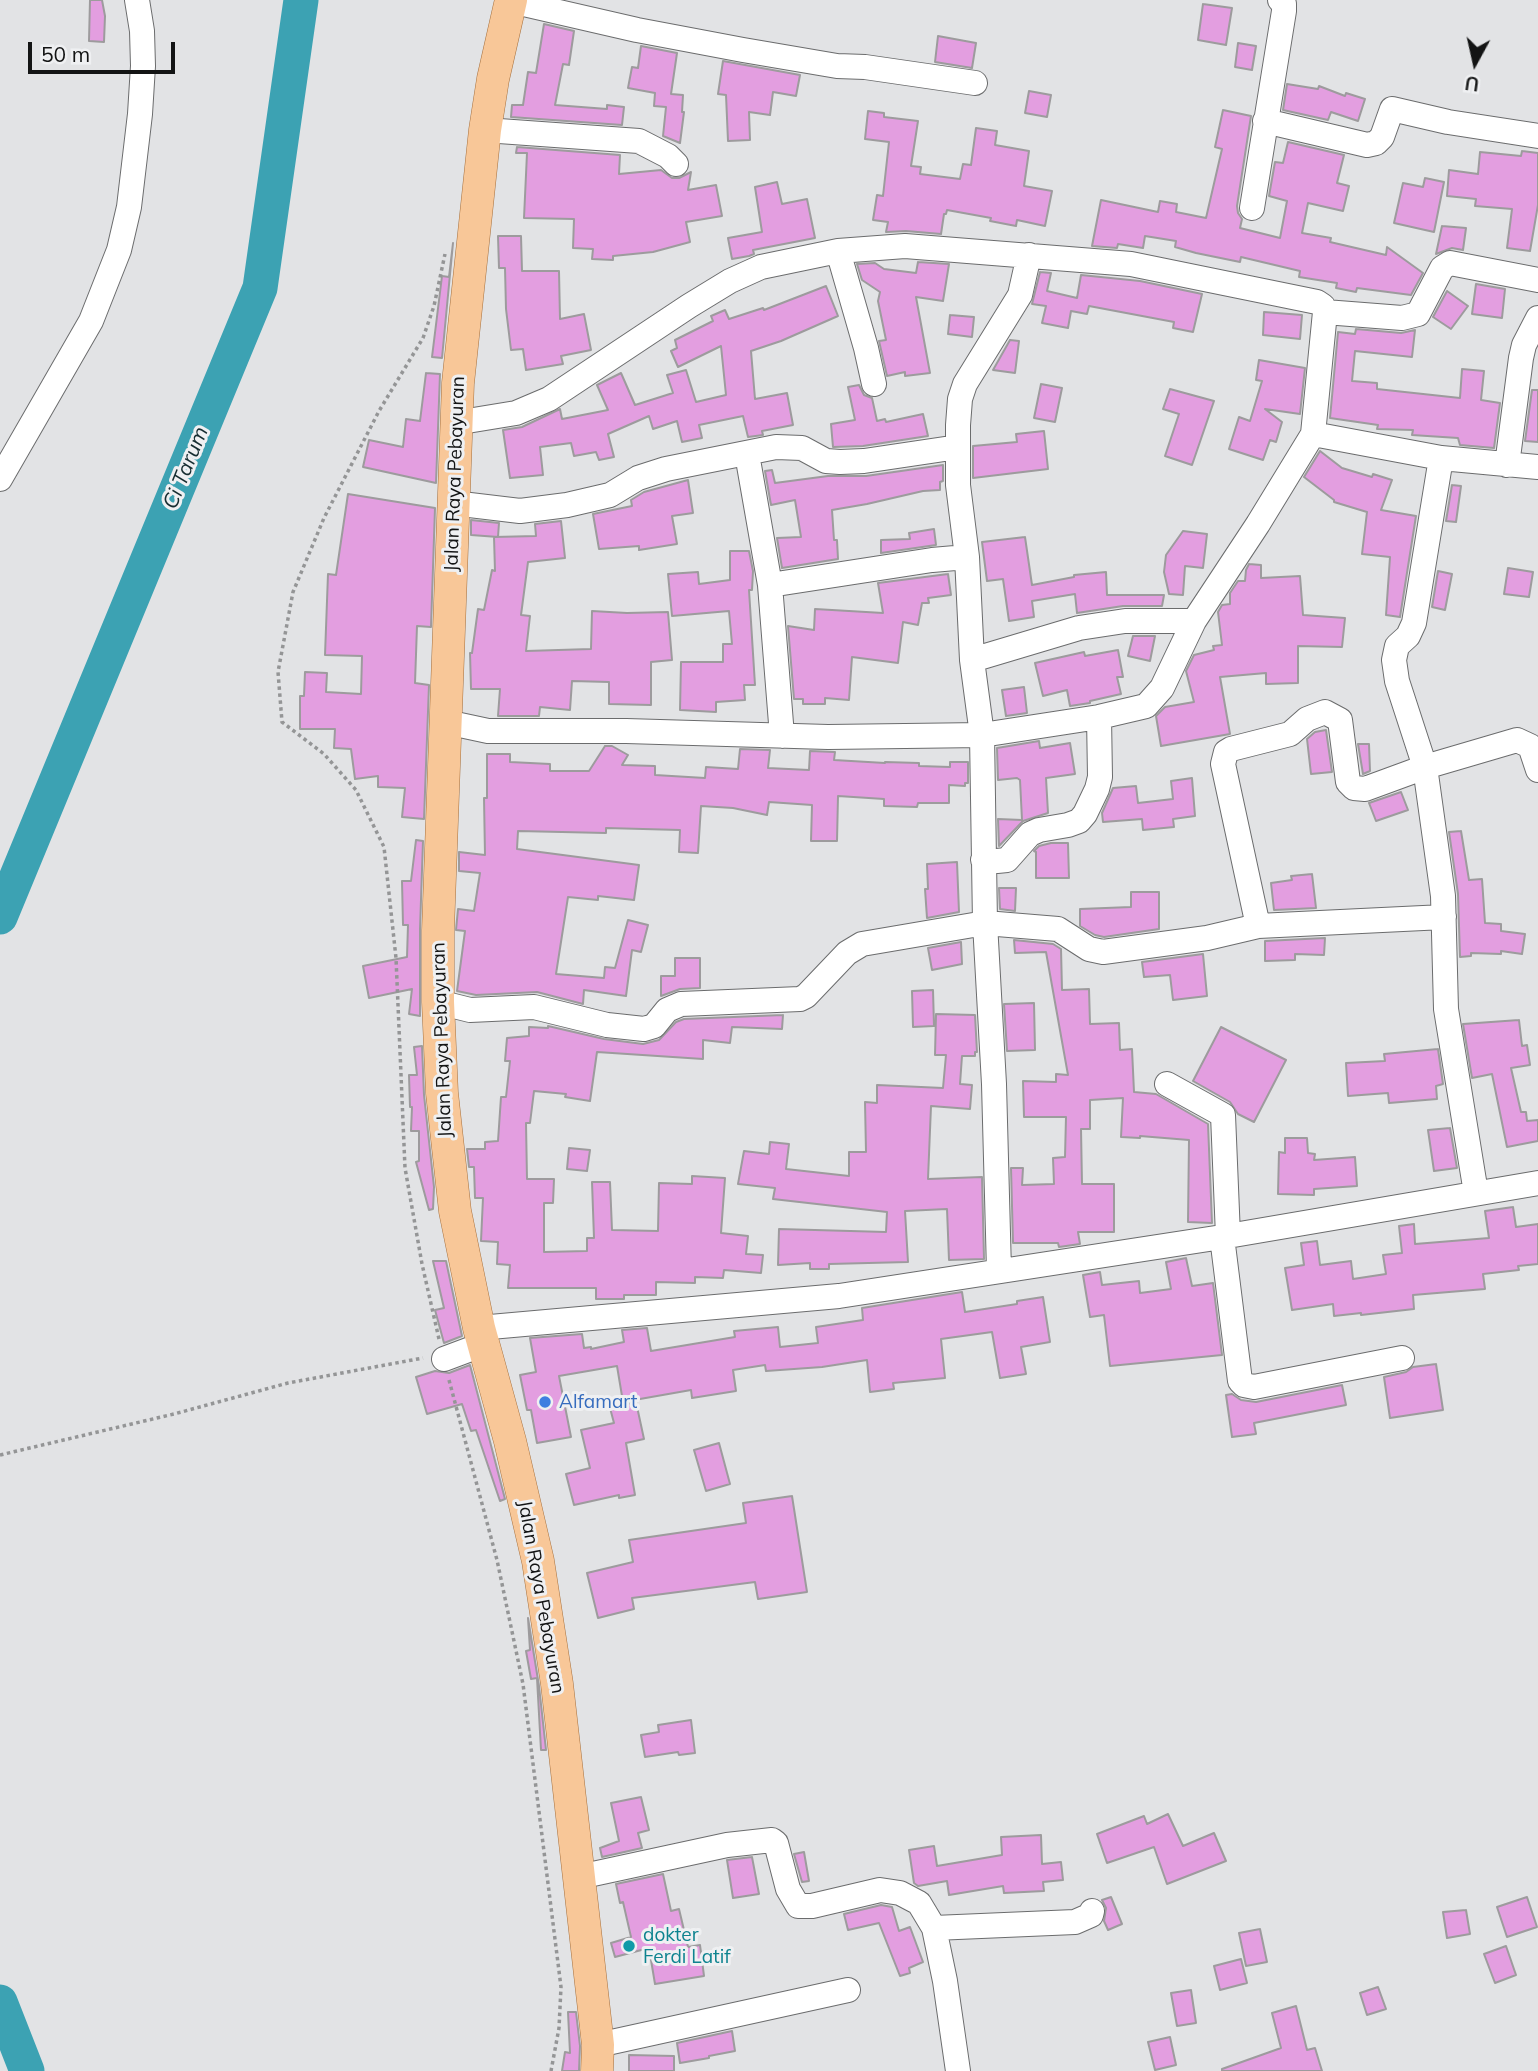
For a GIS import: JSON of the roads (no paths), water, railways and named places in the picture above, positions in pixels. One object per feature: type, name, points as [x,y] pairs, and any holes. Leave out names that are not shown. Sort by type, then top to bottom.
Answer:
[{"type":"main road","name":"Jalan Raya Pebayuran","points":[[511,0],[493,79],[485,130],[455,423],[438,930],[438,1002],[447,1152],[455,1211],[481,1336],[510,1441],[538,1561],[557,1684],[598,2058]]},
{"type":"street","points":[[0,479],[91,321],[119,250],[129,207],[140,114],[143,66],[142,31],[137,0]]},
{"type":"street","points":[[511,0],[637,30],[743,50],[837,66],[865,67],[975,83]]},
{"type":"street","points":[[1252,208],[1284,10],[1284,4],[1280,0]]},
{"type":"street","points":[[1265,121],[1367,145],[1376,143],[1382,137],[1392,109],[1448,122],[1538,136]]},
{"type":"street","points":[[485,130],[639,141],[676,164]]},
{"type":"street","points":[[446,722],[488,731],[626,731],[782,736],[982,735],[1099,717],[1146,706],[1156,698],[1194,621],[1258,524],[1312,434],[1325,312],[1320,304],[1310,300],[1118,262],[905,246],[838,251],[761,267],[689,306],[549,399],[516,413],[455,423]]},
{"type":"street","points":[[838,251],[874,384]]},
{"type":"street","points":[[999,1271],[994,1084],[983,860],[982,735],[972,660],[967,557],[958,485],[958,447],[960,399],[965,384],[1020,295],[1029,255]]},
{"type":"street","points":[[1325,312],[1402,318],[1419,314],[1444,265],[1450,263],[1538,280]]},
{"type":"street","points":[[1507,465],[1521,358],[1524,345],[1538,318]]},
{"type":"street","points":[[1312,434],[1441,457],[1538,467]]},
{"type":"street","points":[[453,503],[520,512],[567,505],[610,495],[638,478],[666,468],[776,447],[802,448],[826,461],[852,462],[958,447]]},
{"type":"street","points":[[747,454],[770,585],[782,736]]},
{"type":"street","points":[[1441,457],[1414,623],[1408,636],[1397,646],[1394,655],[1396,681],[1425,767],[1441,874],[1446,1009],[1476,1193]]},
{"type":"street","points":[[770,585],[967,557]]},
{"type":"street","points":[[972,660],[1079,628],[1125,621],[1194,621]]},
{"type":"street","points":[[1258,926],[1224,770],[1223,758],[1226,752],[1290,734],[1307,719],[1325,712],[1340,720],[1348,782],[1351,786],[1365,789],[1425,767],[1517,740],[1530,746],[1538,771]]},
{"type":"street","points":[[983,860],[998,862],[1007,859],[1030,834],[1079,821],[1085,814],[1100,777],[1099,717]]},
{"type":"street","points":[[438,1002],[470,1010],[534,1007],[600,1024],[644,1029],[654,1026],[667,1010],[681,1004],[800,999],[815,988],[848,953],[862,944],[985,923],[1058,929],[1089,949],[1103,951],[1207,938],[1258,926],[1444,917]]},
{"type":"street","points":[[1167,1084],[1223,1115],[1225,1236],[1240,1381],[1244,1385],[1254,1387],[1402,1358]]},
{"type":"street","points":[[436,1358],[481,1336],[839,1296],[1538,1184]]},
{"type":"street","points":[[579,1877],[727,1845],[772,1840],[776,1843],[788,1889],[798,1906],[812,1906],[880,1891],[900,1893],[919,1903],[934,1928],[946,1981],[958,2071]]},
{"type":"street","points":[[934,1928],[1075,1922],[1091,1916],[1092,1911]]},
{"type":"street","points":[[598,2058],[848,1990]]},
{"type":"waterway","name":"Ci Tarum","points":[[0,917],[260,288],[301,0]]},
{"type":"waterway","name":"Ci Tarum","points":[[0,2002],[27,2071]]},
{"type":"place","name":"Alfamart","points":[[545,1402]]},
{"type":"place","name":"dokter Ferdi Latif","points":[[629,1946]]}]
